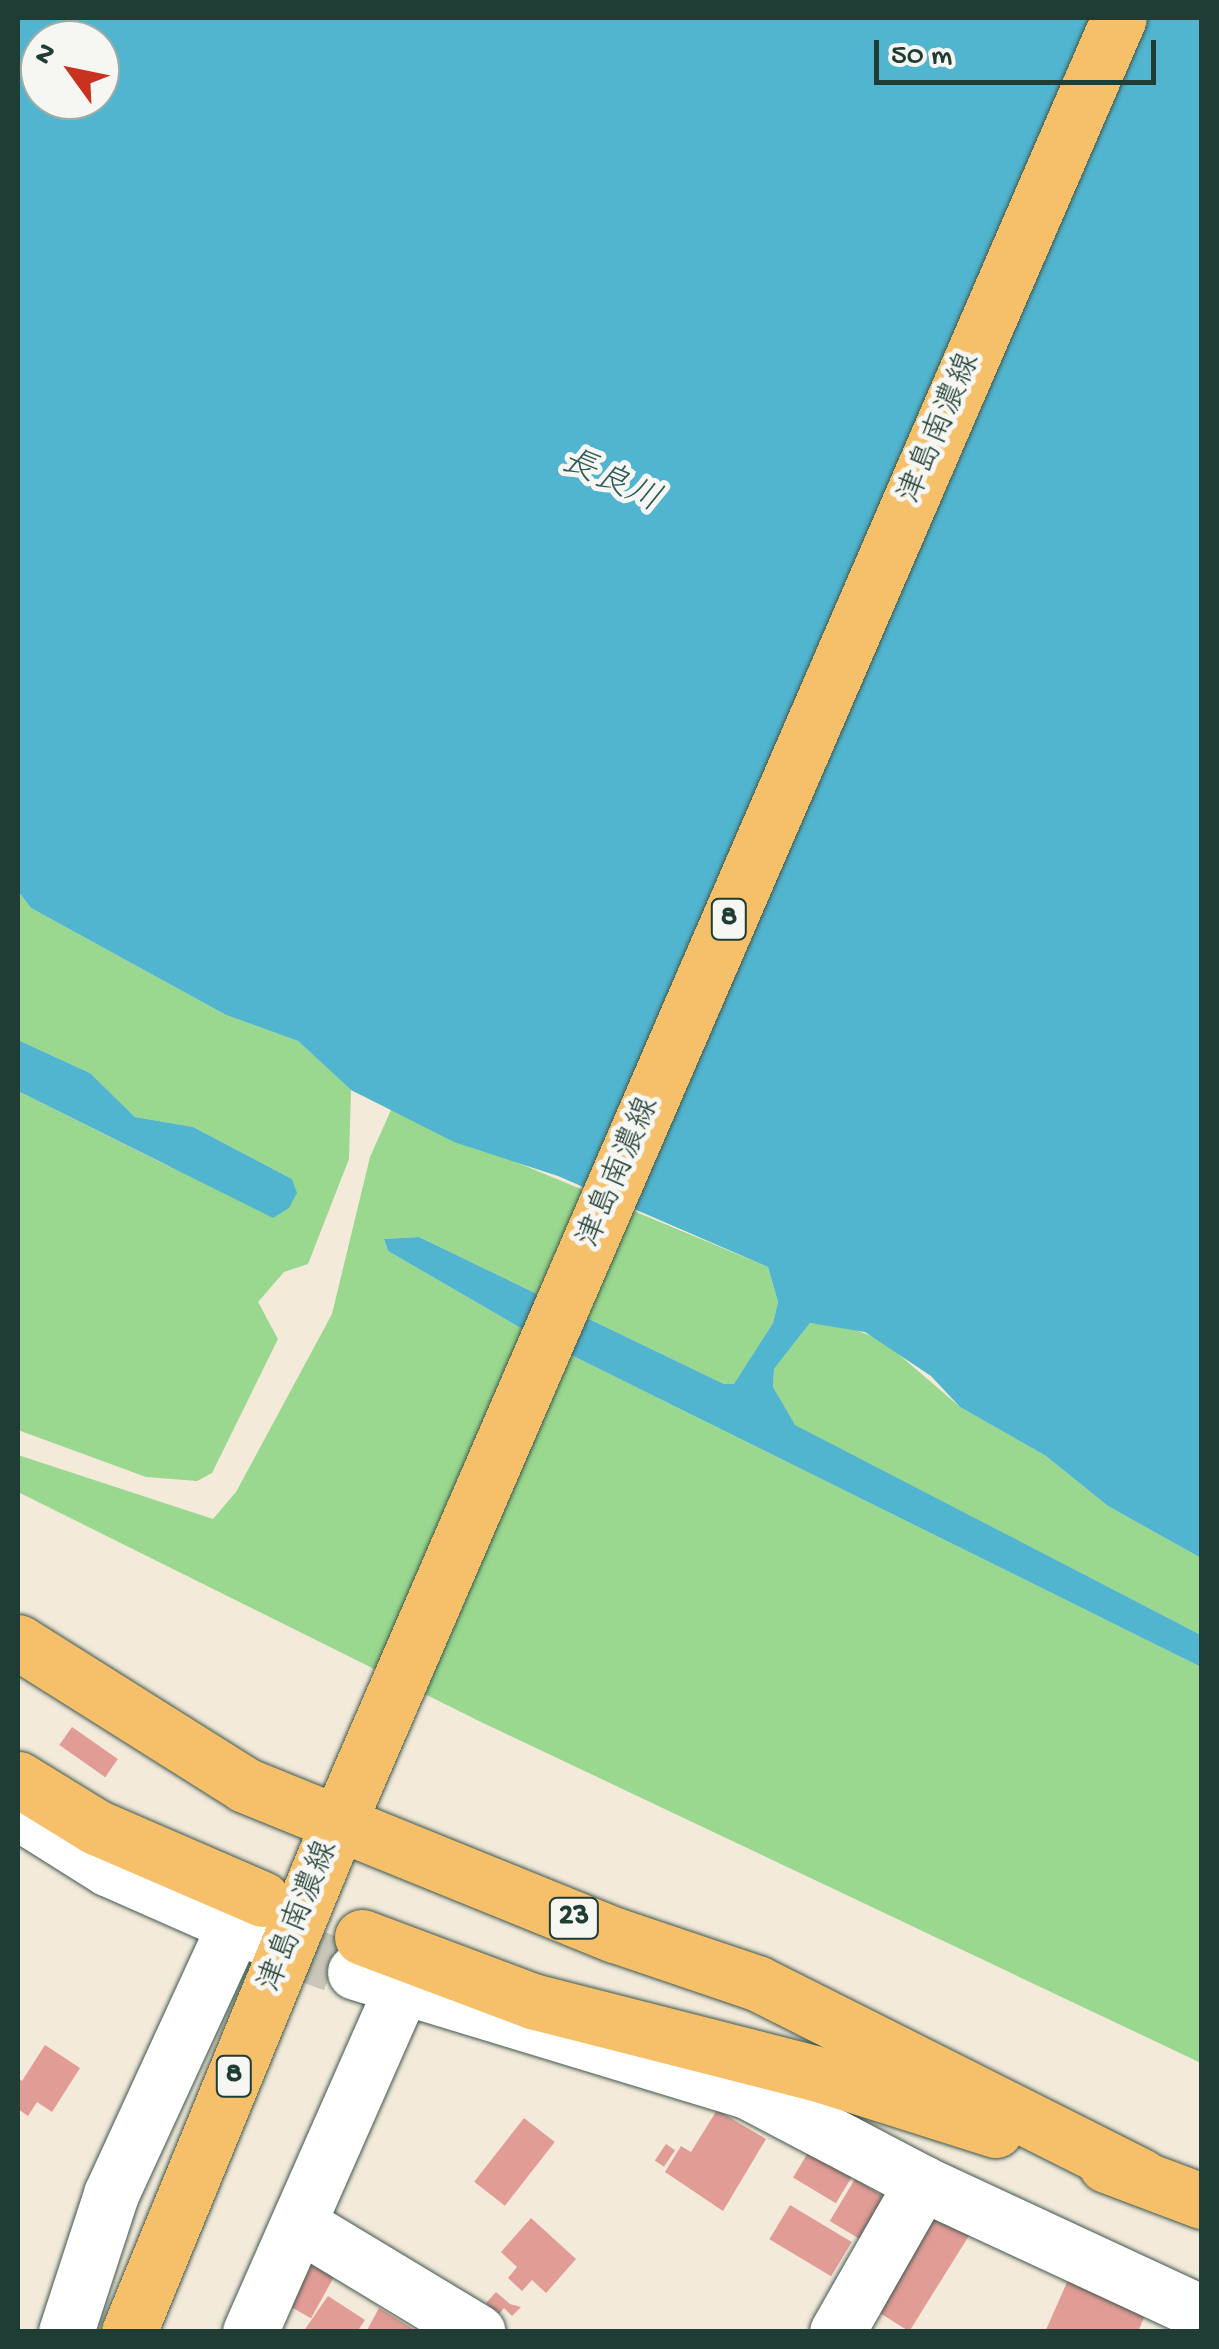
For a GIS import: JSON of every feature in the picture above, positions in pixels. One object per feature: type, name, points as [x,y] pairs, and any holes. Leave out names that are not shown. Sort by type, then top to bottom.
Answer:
[{"type":"main road","name":"津島南濃線","points":[[130,2332],[339,1822],[1119,18]]},
{"type":"main road","name":"23","points":[[18,1642],[245,1785],[615,1935],[757,1983],[1140,2176],[1202,2201]]},
{"type":"main road","points":[[18,1779],[259,1923]]},
{"type":"main road","points":[[373,1967],[532,2001],[822,2076],[1140,2176]]},
{"type":"street","points":[[18,1812],[109,1870],[259,1923],[111,2194],[66,2332]]},
{"type":"street","points":[[250,2332],[302,2226],[373,1967],[749,2092],[922,2184],[1202,2313]]},
{"type":"street","points":[[837,2332],[922,2184]]},
{"type":"street","points":[[302,2226],[478,2332]]},
{"type":"green space","points":[[18,891],[31,908],[226,1015],[298,1041],[351,1090],[349,1159],[308,1264],[284,1272],[258,1302],[278,1339],[212,1473],[197,1481],[146,1477],[18,1430],[18,1091],[170,1167],[292,1179],[193,1127],[135,1117],[90,1073],[18,1040]]},
{"type":"green space","points":[[391,1110],[768,1267],[778,1302],[773,1323],[734,1385],[724,1384],[419,1237],[384,1239],[388,1251],[543,1341],[1201,1667],[1201,2063],[481,1722],[18,1492],[18,1455],[213,1519],[236,1492],[332,1314],[370,1157]]},
{"type":"green space","points":[[810,1323],[845,1326],[882,1340],[960,1407],[1046,1456],[1108,1506],[1201,1558],[1201,1635],[794,1425],[773,1387],[774,1369]]},
{"type":"water","name":"長良川","points":[[18,18],[1201,18],[1201,1558],[1108,1506],[1046,1456],[960,1407],[931,1376],[865,1332],[810,1323],[774,1369],[773,1387],[795,1425],[1201,1635],[1201,1667],[543,1341],[388,1251],[384,1239],[419,1237],[724,1384],[734,1384],[773,1323],[778,1302],[768,1267],[558,1176],[454,1142],[351,1090],[298,1041],[226,1015],[31,908],[18,891]]},
{"type":"water","points":[[18,1040],[90,1073],[135,1117],[193,1127],[292,1179],[297,1193],[289,1208],[273,1218],[18,1091]]},
{"type":"building","points":[[72,1727],[118,1759],[105,1777],[59,1745]]},
{"type":"building","points":[[45,2045],[80,2068],[52,2112],[37,2102],[28,2116],[18,2109],[18,2078],[22,2081]]},
{"type":"building","points":[[717,2110],[766,2139],[723,2211],[665,2172],[681,2146],[691,2152]]},
{"type":"building","points":[[524,2118],[555,2142],[505,2206],[474,2182]]},
{"type":"building","points":[[666,2144],[675,2150],[664,2167],[655,2161]]},
{"type":"building","points":[[809,2151],[852,2177],[836,2203],[793,2178]]},
{"type":"building","points":[[855,2179],[894,2202],[868,2244],[830,2221]]},
{"type":"building","points":[[790,2205],[852,2242],[831,2276],[769,2239]]},
{"type":"building","points":[[925,2208],[969,2236],[909,2331],[865,2304]]},
{"type":"building","points":[[531,2218],[576,2259],[546,2293],[532,2280],[522,2291],[508,2278],[517,2267],[501,2252]]},
{"type":"building","points":[[312,2265],[334,2277],[311,2318],[289,2306]]},
{"type":"building","points":[[1068,2280],[1145,2315],[1138,2332],[1045,2332]]},
{"type":"building","points":[[496,2292],[510,2304],[521,2307],[512,2316],[504,2308],[498,2315],[486,2303]]},
{"type":"building","points":[[328,2296],[365,2320],[357,2332],[303,2332]]},
{"type":"building","points":[[379,2308],[418,2332],[366,2332]]},
{"type":"tunnel","points":[[282,1945],[355,1972]]}]
